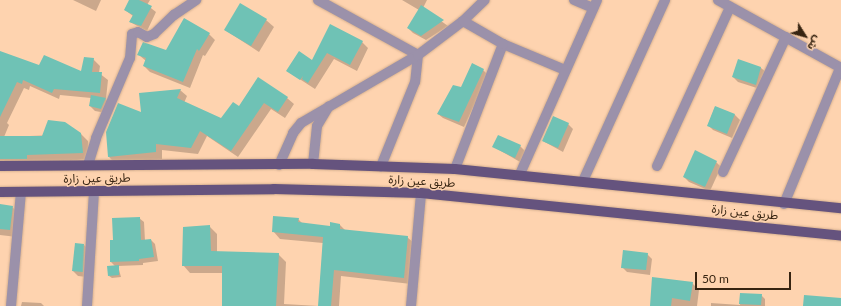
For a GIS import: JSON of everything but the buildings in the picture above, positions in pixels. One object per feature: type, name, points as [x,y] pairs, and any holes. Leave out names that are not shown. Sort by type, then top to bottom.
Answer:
[{"type":"main road","name":"طريق عين زارة","points":[[0,166],[313,164],[455,168],[784,204],[841,208]]},
{"type":"main road","name":"طريق عين زارة","points":[[0,192],[274,189],[421,193],[841,236]]},
{"type":"street","points":[[88,165],[96,138],[130,58],[132,34],[138,32],[147,36],[154,34],[174,15],[196,0]]},
{"type":"street","points":[[318,0],[418,55]]},
{"type":"street","points":[[279,165],[293,133],[301,123],[330,104],[418,55],[463,21],[485,0]]},
{"type":"street","points":[[520,174],[595,4],[574,0]]},
{"type":"street","points":[[583,181],[665,0]]},
{"type":"street","points":[[718,0],[840,68],[784,204]]},
{"type":"street","points":[[657,166],[730,6]]},
{"type":"street","points":[[463,21],[503,44],[565,70]]},
{"type":"street","points":[[723,172],[786,37]]},
{"type":"street","points":[[455,168],[503,44]]},
{"type":"street","points":[[381,166],[415,82],[418,55]]},
{"type":"street","points":[[313,164],[317,126],[330,104]]},
{"type":"street","points":[[87,306],[94,191]]},
{"type":"street","points":[[11,306],[21,192]]},
{"type":"street","points":[[411,306],[421,193]]}]
